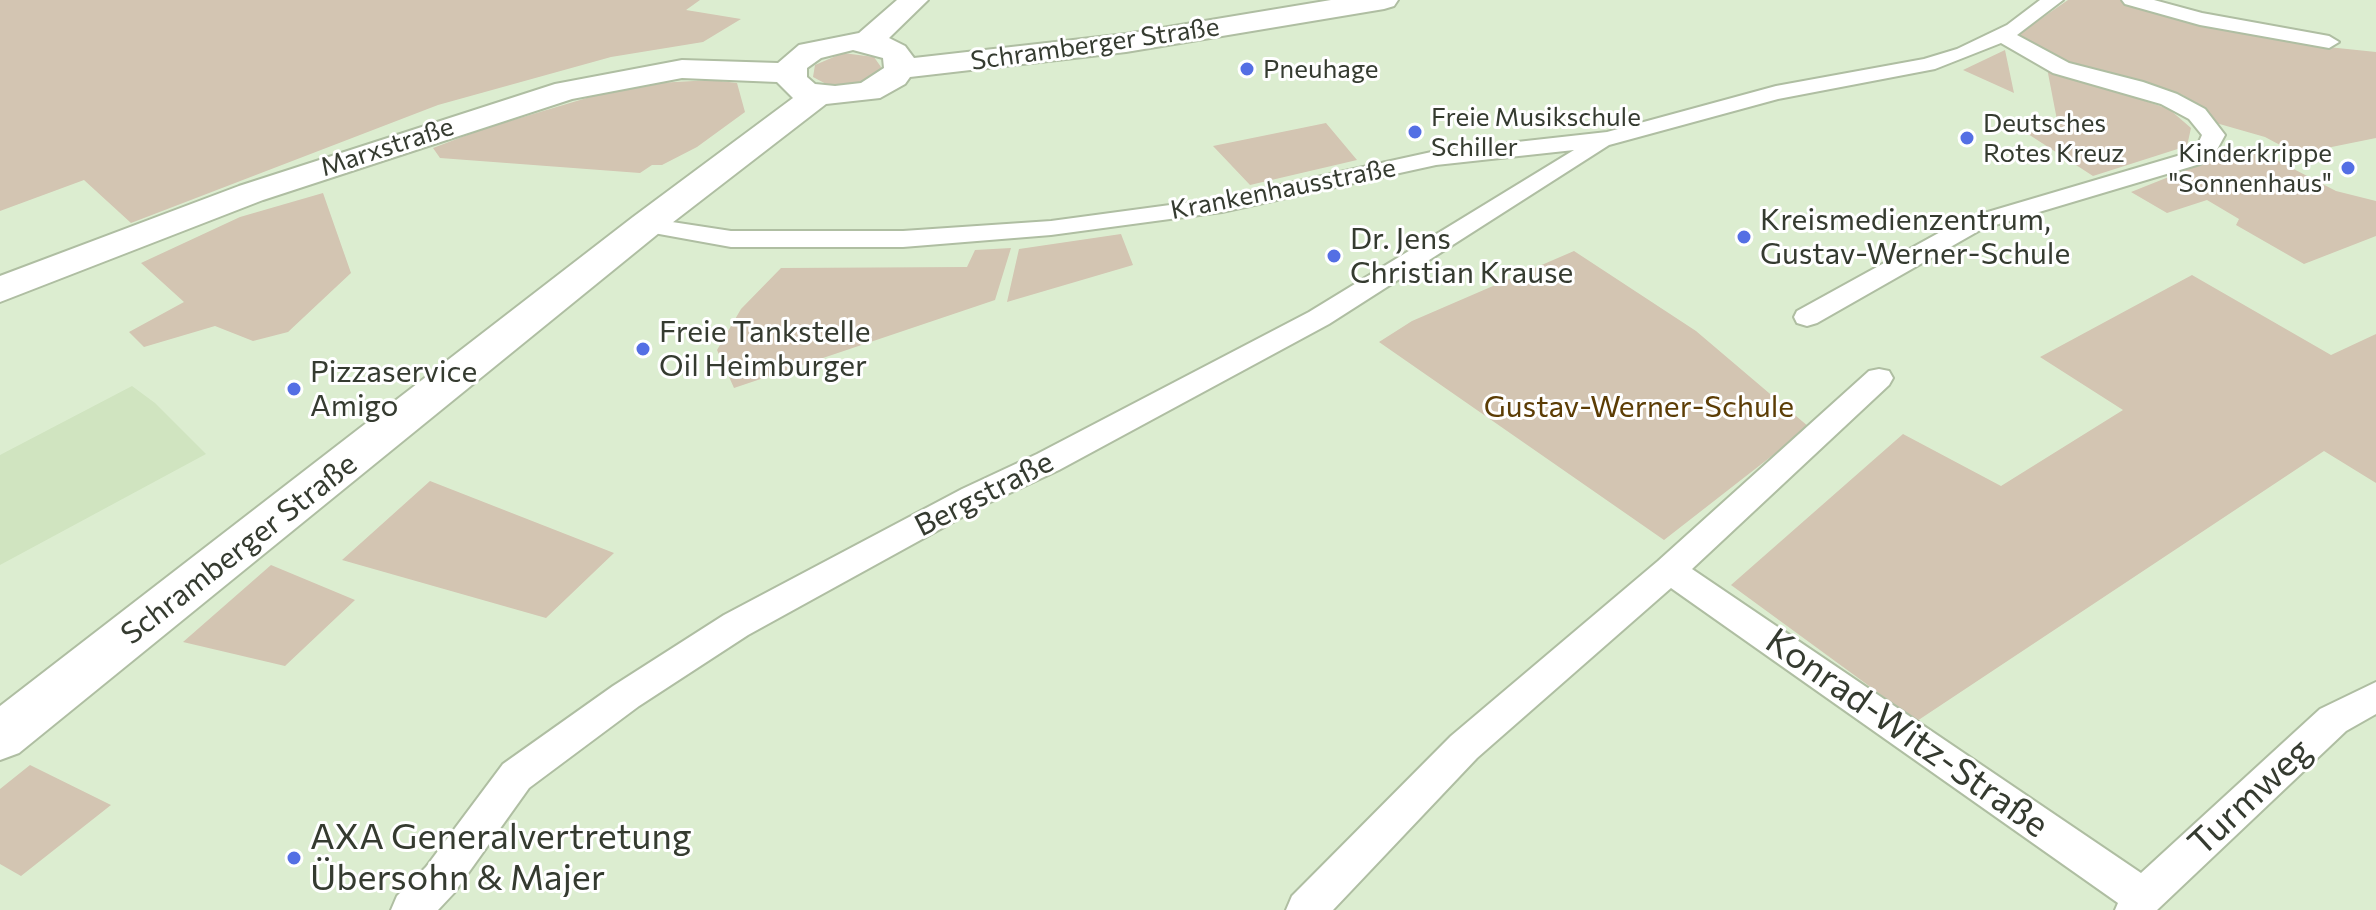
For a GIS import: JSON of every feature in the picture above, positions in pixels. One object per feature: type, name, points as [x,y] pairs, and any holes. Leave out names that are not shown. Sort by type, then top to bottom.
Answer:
[{"type":"street","points":[[867,42],[914,0]]},
{"type":"street","name":"Schramberger Straße","points":[[900,69],[1140,41],[1384,0]]},
{"type":"street","name":"Krankenhausstraße","points":[[646,225],[731,239],[903,239],[1051,228],[1222,205],[1436,158],[1608,139],[1776,93],[1928,65],[1964,53],[2002,35],[2053,0]]},
{"type":"street","points":[[2132,0],[2200,19],[2329,42]]},
{"type":"street","points":[[1807,317],[1973,224],[2192,159],[2206,150],[2214,135],[2197,114],[2169,99],[2061,68],[2002,35]]},
{"type":"street","points":[[867,42],[894,52],[900,60],[900,69],[894,77],[869,91],[853,95],[819,95],[797,87],[789,73],[792,65],[810,51],[837,43],[867,42]]},
{"type":"street","name":"Marxstraße","points":[[0,290],[251,193],[566,91],[682,69],[789,73]]},
{"type":"street","name":"Schramberger Straße","points":[[0,737],[646,225],[819,95]]},
{"type":"street","name":"Bergstraße","points":[[411,910],[440,880],[516,776],[626,696],[724,633],[973,497],[1048,462],[1319,318],[1608,139]]},
{"type":"street","points":[[1306,910],[1464,747],[1670,570],[1879,378]]},
{"type":"street","name":"Konrad-Witz-Straße","points":[[1670,570],[2139,904]]},
{"type":"street","name":"Turmweg","points":[[2139,904],[2333,720],[2376,697]]},
{"type":"shaded area","points":[[132,386],[155,403],[206,454],[0,565],[0,455]]},
{"type":"green space","points":[[0,0],[700,0],[686,10],[741,19],[703,42],[611,57],[438,105],[131,223],[84,180],[0,211]]},
{"type":"green space","points":[[2068,0],[2123,0],[2299,44],[2376,52],[2376,138],[2297,154],[2265,137],[2216,123],[2183,95],[2092,74],[2016,36]]},
{"type":"green space","points":[[2005,50],[2014,93],[1963,70]]},
{"type":"green space","points":[[843,53],[874,57],[881,67],[879,73],[864,82],[840,86],[828,85],[813,77],[815,65]]},
{"type":"green space","points":[[2047,68],[2169,109],[2191,128],[2187,146],[2093,176],[2028,134],[2057,120]]},
{"type":"green space","points":[[712,80],[737,83],[745,112],[697,147],[640,173],[440,158],[433,148],[483,129],[590,97],[657,83]]},
{"type":"green space","points":[[1326,123],[1357,160],[1250,185],[1213,146]]},
{"type":"green space","points":[[2244,147],[2259,151],[2336,191],[2376,201],[2376,236],[2304,264],[2236,225],[2239,219],[2207,200],[2167,213],[2131,192]]},
{"type":"green space","points":[[323,193],[351,273],[288,332],[253,341],[215,326],[144,347],[129,332],[184,302],[141,263],[240,217]]},
{"type":"green space","points":[[1121,234],[1133,265],[1007,302],[1019,249]]},
{"type":"green space","points":[[1011,248],[995,300],[734,388],[717,350],[741,309],[781,268],[967,267],[975,250]]},
{"type":"green space","name":"Gustav-Werner-Schule","points":[[1574,251],[1696,331],[1809,427],[1664,540],[1379,342],[1412,321]]},
{"type":"green space","points":[[2192,275],[2331,355],[2376,334],[2376,483],[2324,451],[1917,721],[1731,585],[1903,434],[2001,486],[2123,410],[2040,357]]},
{"type":"green space","points":[[430,481],[614,553],[546,618],[342,560]]},
{"type":"green space","points":[[271,565],[355,600],[285,666],[183,642]]},
{"type":"green space","points":[[30,765],[111,805],[21,876],[0,864],[0,789]]},
{"type":"place","name":"Pneuhage","points":[[1247,69]]},
{"type":"place","name":"Freie Musikschule Schiller","points":[[1415,132]]},
{"type":"place","name":"Deutsches Rotes Kreuz","points":[[1967,138]]},
{"type":"place","name":"Kinderkrippe \"Sonnenhaus\"","points":[[2348,168]]},
{"type":"place","name":"Kreismedienzentrum, Gustav-Werner-Schule","points":[[1744,237]]},
{"type":"place","name":"Dr. Jens Christian Krause","points":[[1334,256]]},
{"type":"place","name":"Freie Tankstelle Oil Heimburger","points":[[643,349]]},
{"type":"place","name":"Pizzaservice Amigo","points":[[294,389]]},
{"type":"place","name":"AXA Generalvertretung Übersohn & Majer","points":[[294,858]]}]
